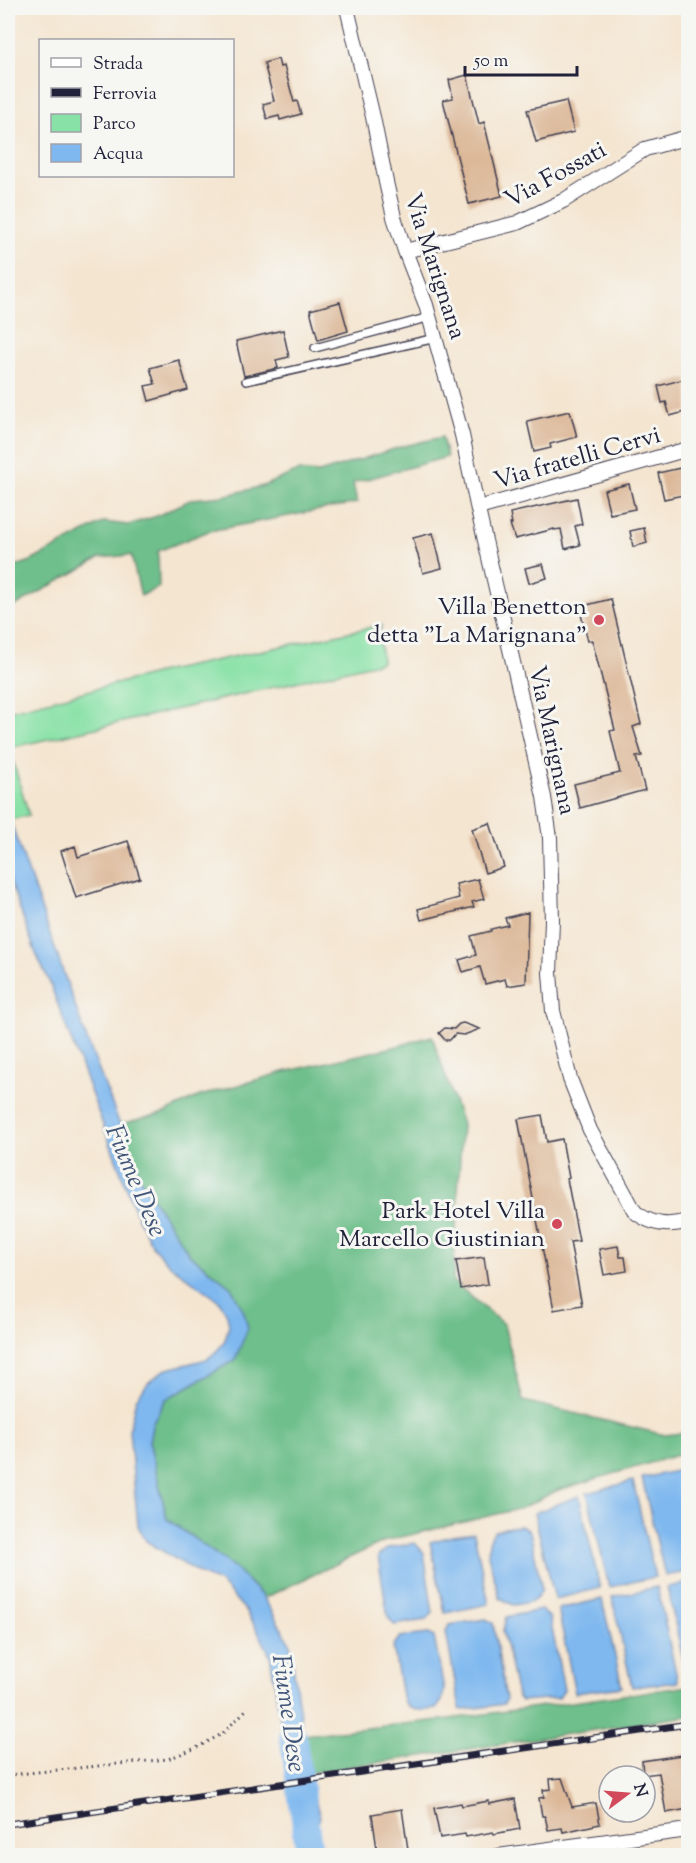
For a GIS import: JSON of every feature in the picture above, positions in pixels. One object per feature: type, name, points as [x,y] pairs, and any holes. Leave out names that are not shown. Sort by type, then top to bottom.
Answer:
[{"type":"street","name":"Via Marignana","points":[[346,8],[373,117],[386,182],[405,251],[430,317],[462,435],[544,797],[550,838],[552,921],[550,973],[553,1011],[570,1079],[590,1130],[635,1212],[646,1221],[660,1224],[678,1224],[688,1221]]},
{"type":"street","name":"Via Fossati","points":[[405,251],[517,224],[563,201],[645,149],[688,137]]},
{"type":"street","name":"Via fratelli Cervi","points":[[478,510],[688,449]]},
{"type":"street","points":[[498,1856],[550,1852],[688,1830]]},
{"type":"lane","points":[[315,348],[430,317]]},
{"type":"lane","points":[[246,381],[436,338]]},
{"type":"path","points":[[8,1775],[168,1759],[222,1734],[248,1708]]},
{"type":"green space","points":[[442,437],[447,457],[353,483],[357,503],[209,531],[158,551],[159,587],[141,596],[131,555],[100,558],[8,610],[8,569],[31,561],[104,522],[128,525],[157,516],[192,499],[223,496],[263,486],[298,471],[319,473],[400,447]]},
{"type":"green space","points":[[382,625],[379,633],[382,662],[9,748],[29,815],[10,820],[8,814],[8,711],[166,671]]},
{"type":"green space","points":[[432,1036],[462,1124],[453,1281],[504,1325],[523,1401],[665,1435],[688,1432],[688,1452],[558,1490],[522,1508],[385,1541],[264,1598],[235,1568],[167,1519],[149,1441],[153,1422],[166,1399],[235,1360],[231,1287],[189,1254],[143,1184],[120,1124],[164,1113],[200,1096],[284,1072]]},
{"type":"green space","points":[[688,1686],[688,1716],[308,1773],[303,1735],[449,1719]]},
{"type":"water","points":[[8,814],[86,1037],[143,1184],[189,1254],[231,1287],[244,1312],[248,1328],[235,1360],[166,1399],[153,1422],[149,1441],[167,1519],[235,1568],[264,1598],[290,1643],[308,1773],[289,1774],[270,1655],[246,1611],[221,1583],[200,1574],[146,1541],[138,1526],[129,1430],[136,1399],[148,1383],[164,1370],[207,1359],[225,1340],[229,1325],[227,1315],[219,1301],[170,1265],[153,1247],[138,1218],[8,876]]},
{"type":"water","points":[[685,1469],[688,1474],[688,1572],[665,1576],[642,1478]]},
{"type":"water","points":[[633,1481],[655,1577],[609,1587],[587,1493]]},
{"type":"water","points":[[579,1496],[600,1588],[555,1599],[534,1513]]},
{"type":"water","points":[[521,1526],[530,1531],[542,1589],[534,1600],[513,1605],[500,1598],[488,1556],[489,1542],[494,1531]]},
{"type":"water","points":[[474,1533],[489,1604],[445,1613],[430,1542]]},
{"type":"water","points":[[415,1543],[424,1553],[433,1613],[426,1620],[394,1625],[388,1617],[378,1556],[388,1548]]},
{"type":"water","points":[[688,1583],[688,1681],[667,1587]]},
{"type":"water","points":[[657,1587],[678,1682],[632,1687],[612,1597]]},
{"type":"water","points":[[602,1599],[622,1687],[575,1693],[558,1609]]},
{"type":"water","points":[[541,1610],[550,1618],[564,1690],[559,1698],[521,1701],[517,1696],[503,1631],[506,1617]]},
{"type":"water","points":[[486,1619],[493,1623],[506,1699],[504,1704],[463,1710],[460,1709],[446,1632],[449,1625]]},
{"type":"water","points":[[429,1634],[434,1637],[444,1689],[442,1701],[436,1709],[417,1710],[409,1707],[403,1701],[393,1646],[400,1637]]},
{"type":"water","points":[[314,1796],[320,1817],[317,1827],[324,1855],[303,1855],[294,1800]]},
{"type":"building","points":[[278,59],[280,67],[284,66],[294,102],[297,101],[301,114],[280,120],[279,116],[267,119],[263,104],[274,101],[264,63]]},
{"type":"building","points":[[467,75],[479,124],[484,122],[502,196],[469,204],[443,100],[453,98],[449,80]]},
{"type":"building","points":[[566,101],[574,132],[536,142],[527,110]]},
{"type":"building","points":[[340,302],[348,331],[318,340],[310,310]]},
{"type":"building","points":[[283,330],[289,357],[276,360],[278,368],[244,376],[236,341]]},
{"type":"building","points":[[179,360],[188,390],[149,401],[145,386],[155,384],[150,368]]},
{"type":"building","points":[[688,378],[688,411],[670,416],[666,402],[662,403],[658,386]]},
{"type":"building","points":[[570,411],[577,437],[550,444],[551,448],[534,452],[527,421]]},
{"type":"building","points":[[685,467],[688,494],[664,499],[658,473]]},
{"type":"building","points":[[629,484],[635,509],[610,514],[604,490]]},
{"type":"building","points":[[577,498],[582,524],[575,526],[580,545],[565,549],[561,529],[515,539],[510,524],[512,524],[510,513]]},
{"type":"building","points":[[644,528],[647,543],[633,547],[630,531]]},
{"type":"building","points":[[433,533],[442,568],[423,573],[413,538]]},
{"type":"building","points":[[543,564],[547,578],[529,583],[525,568]]},
{"type":"building","points":[[611,599],[641,724],[633,727],[642,756],[636,757],[645,790],[580,808],[574,784],[620,773],[610,731],[615,730],[592,640],[588,641],[579,607]]},
{"type":"building","points":[[490,823],[504,867],[485,873],[472,829]]},
{"type":"building","points":[[128,841],[140,878],[76,898],[61,851],[75,846],[78,857]]},
{"type":"building","points":[[478,879],[484,899],[472,902],[474,907],[421,920],[418,909],[459,898],[456,884]]},
{"type":"building","points":[[528,912],[526,983],[507,986],[505,979],[485,984],[480,967],[463,972],[459,960],[476,955],[471,936],[508,925],[505,918]]},
{"type":"building","points":[[463,1023],[480,1029],[464,1035],[455,1034],[450,1040],[445,1040],[439,1033],[445,1028],[454,1029]]},
{"type":"building","points":[[542,1115],[547,1142],[562,1139],[579,1241],[570,1242],[582,1305],[554,1310],[518,1119]]},
{"type":"building","points":[[618,1246],[620,1257],[625,1257],[627,1271],[604,1275],[599,1249]]},
{"type":"building","points":[[484,1257],[488,1284],[461,1289],[456,1261]]},
{"type":"building","points":[[688,1754],[688,1809],[666,1813],[657,1764],[642,1764],[642,1761]]},
{"type":"building","points":[[562,1778],[572,1807],[596,1803],[597,1824],[600,1824],[563,1832],[562,1828],[548,1830],[545,1816],[542,1816],[539,1798],[544,1797],[543,1790],[551,1789],[550,1779]]},
{"type":"building","points":[[515,1799],[520,1829],[494,1834],[493,1832],[466,1837],[465,1834],[440,1838],[434,1808],[461,1803],[462,1806],[489,1801],[489,1804]]},
{"type":"building","points":[[402,1809],[409,1856],[378,1856],[372,1814]]},
{"type":"waterway","name":"Fiume Dese","points":[[293,1737],[310,1856]]},
{"type":"railway","points":[[8,1824],[688,1724]]},
{"type":"place","name":"Villa Benetton detta \"La Marignana\"","points":[[599,620]]},
{"type":"place","name":"Park Hotel Villa Marcello Giustinian","points":[[557,1224]]}]
